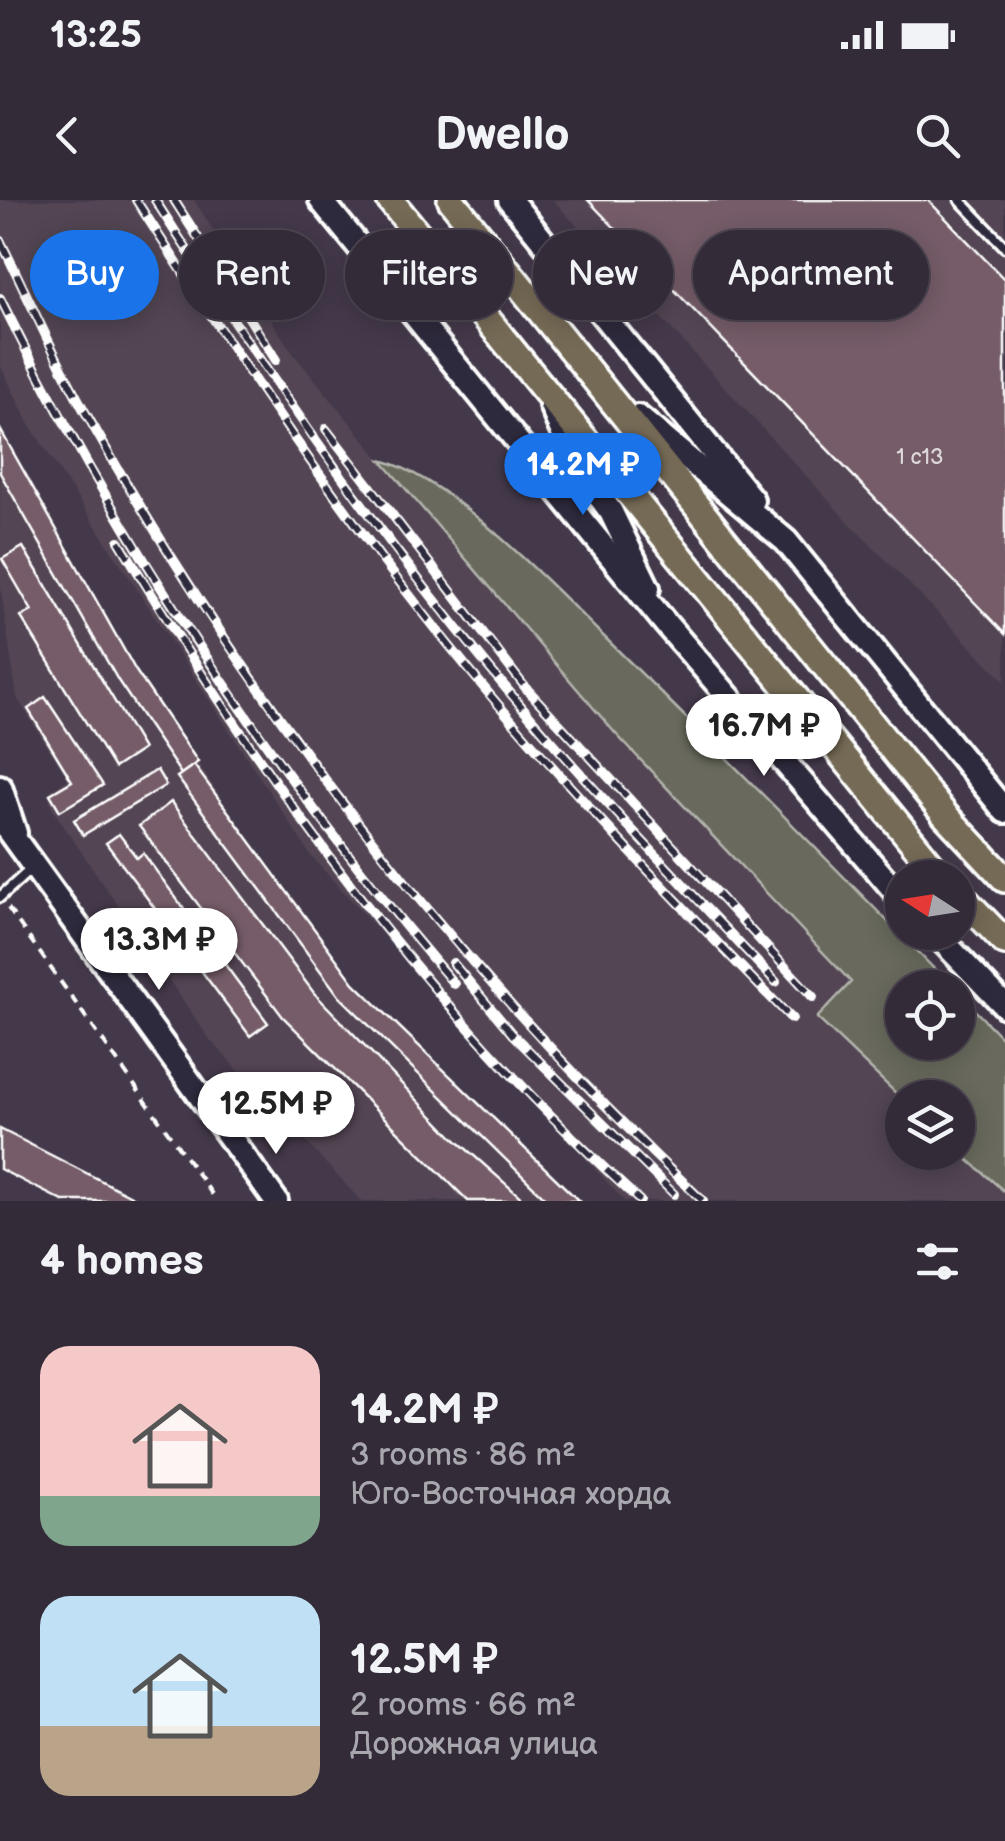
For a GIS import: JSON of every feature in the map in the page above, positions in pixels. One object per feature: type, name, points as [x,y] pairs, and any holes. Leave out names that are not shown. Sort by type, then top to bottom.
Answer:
[{"type":"main road","points":[[390,200],[927,860]]},
{"type":"main road","points":[[451,200],[932,800],[1005,880]]},
{"type":"main road","points":[[975,911],[1005,942]]},
{"type":"street","points":[[320,200],[666,624],[885,879]]},
{"type":"street","points":[[510,200],[1005,812]]},
{"type":"street","points":[[582,360],[657,438],[786,542]]},
{"type":"street","points":[[546,393],[577,466],[612,512],[666,624]]},
{"type":"street","points":[[0,787],[20,845]]},
{"type":"street","points":[[0,819],[276,1201]]},
{"type":"street","points":[[951,950],[1005,1006]]},
{"type":"lane","points":[[960,200],[1005,247]]},
{"type":"lane","points":[[0,896],[35,864]]},
{"type":"path","points":[[0,896],[217,1201]]},
{"type":"shaded area","points":[[0,200],[194,200],[213,230],[179,230],[179,320],[271,320],[292,352],[381,460],[615,733],[851,983],[817,1018],[885,1083],[885,1170],[975,1170],[975,1166],[1005,1192],[1005,1201],[624,1201],[311,856],[29,424],[0,365]]},
{"type":"shaded area","points":[[553,200],[1005,200],[1005,681],[851,525],[663,320],[673,320],[673,230],[581,230]]},
{"type":"shaded area","points":[[0,425],[137,670],[252,846],[351,978],[582,1201],[361,1201],[210,1040],[52,809],[48,793],[68,779],[17,698],[0,585]]},
{"type":"green space","points":[[381,460],[435,486],[522,557],[885,919],[885,950],[916,950],[935,970],[885,970],[885,1060],[975,1060],[975,1010],[1005,1041],[1005,1192],[975,1166],[975,1080],[885,1083],[817,1018],[851,982],[615,733]]},
{"type":"building","points":[[588,200],[928,200],[1005,280],[1005,634],[703,320],[929,320],[929,230],[693,230],[693,309],[673,288],[673,230],[617,230]]},
{"type":"building","points":[[0,429],[136,671],[198,762],[181,774],[119,682],[0,473]]},
{"type":"building","points":[[23,547],[143,749],[114,768],[21,617],[32,611],[2,559]]},
{"type":"building","points":[[45,697],[103,785],[60,811],[50,794],[72,781],[28,709]]},
{"type":"building","points":[[194,765],[354,983],[579,1201],[548,1201],[339,996],[177,777]]},
{"type":"building","points":[[157,770],[166,785],[83,835],[74,820]]},
{"type":"building","points":[[171,802],[314,993],[454,1138],[525,1201],[468,1201],[283,1017],[139,826]]},
{"type":"building","points":[[119,834],[137,858],[143,853],[268,1023],[250,1036],[106,843]]},
{"type":"building","points":[[0,1129],[141,1201],[63,1201],[27,1183],[0,1169]]},
{"type":"railway","points":[[136,200],[309,460],[464,664],[600,820],[792,1019]]},
{"type":"railway","points":[[155,200],[315,439],[445,613],[594,789],[776,982]]},
{"type":"railway","points":[[174,200],[276,360]]},
{"type":"railway","points":[[0,240],[73,389],[148,520],[288,729],[442,927],[525,1021],[703,1201]]},
{"type":"railway","points":[[0,298],[97,480],[205,655],[325,824],[454,984]]},
{"type":"railway","points":[[326,429],[525,687],[813,997]]},
{"type":"railway","points":[[119,541],[232,719],[355,891],[490,1052],[640,1201]]},
{"type":"railway","points":[[453,963],[513,1035],[674,1194]]}]
